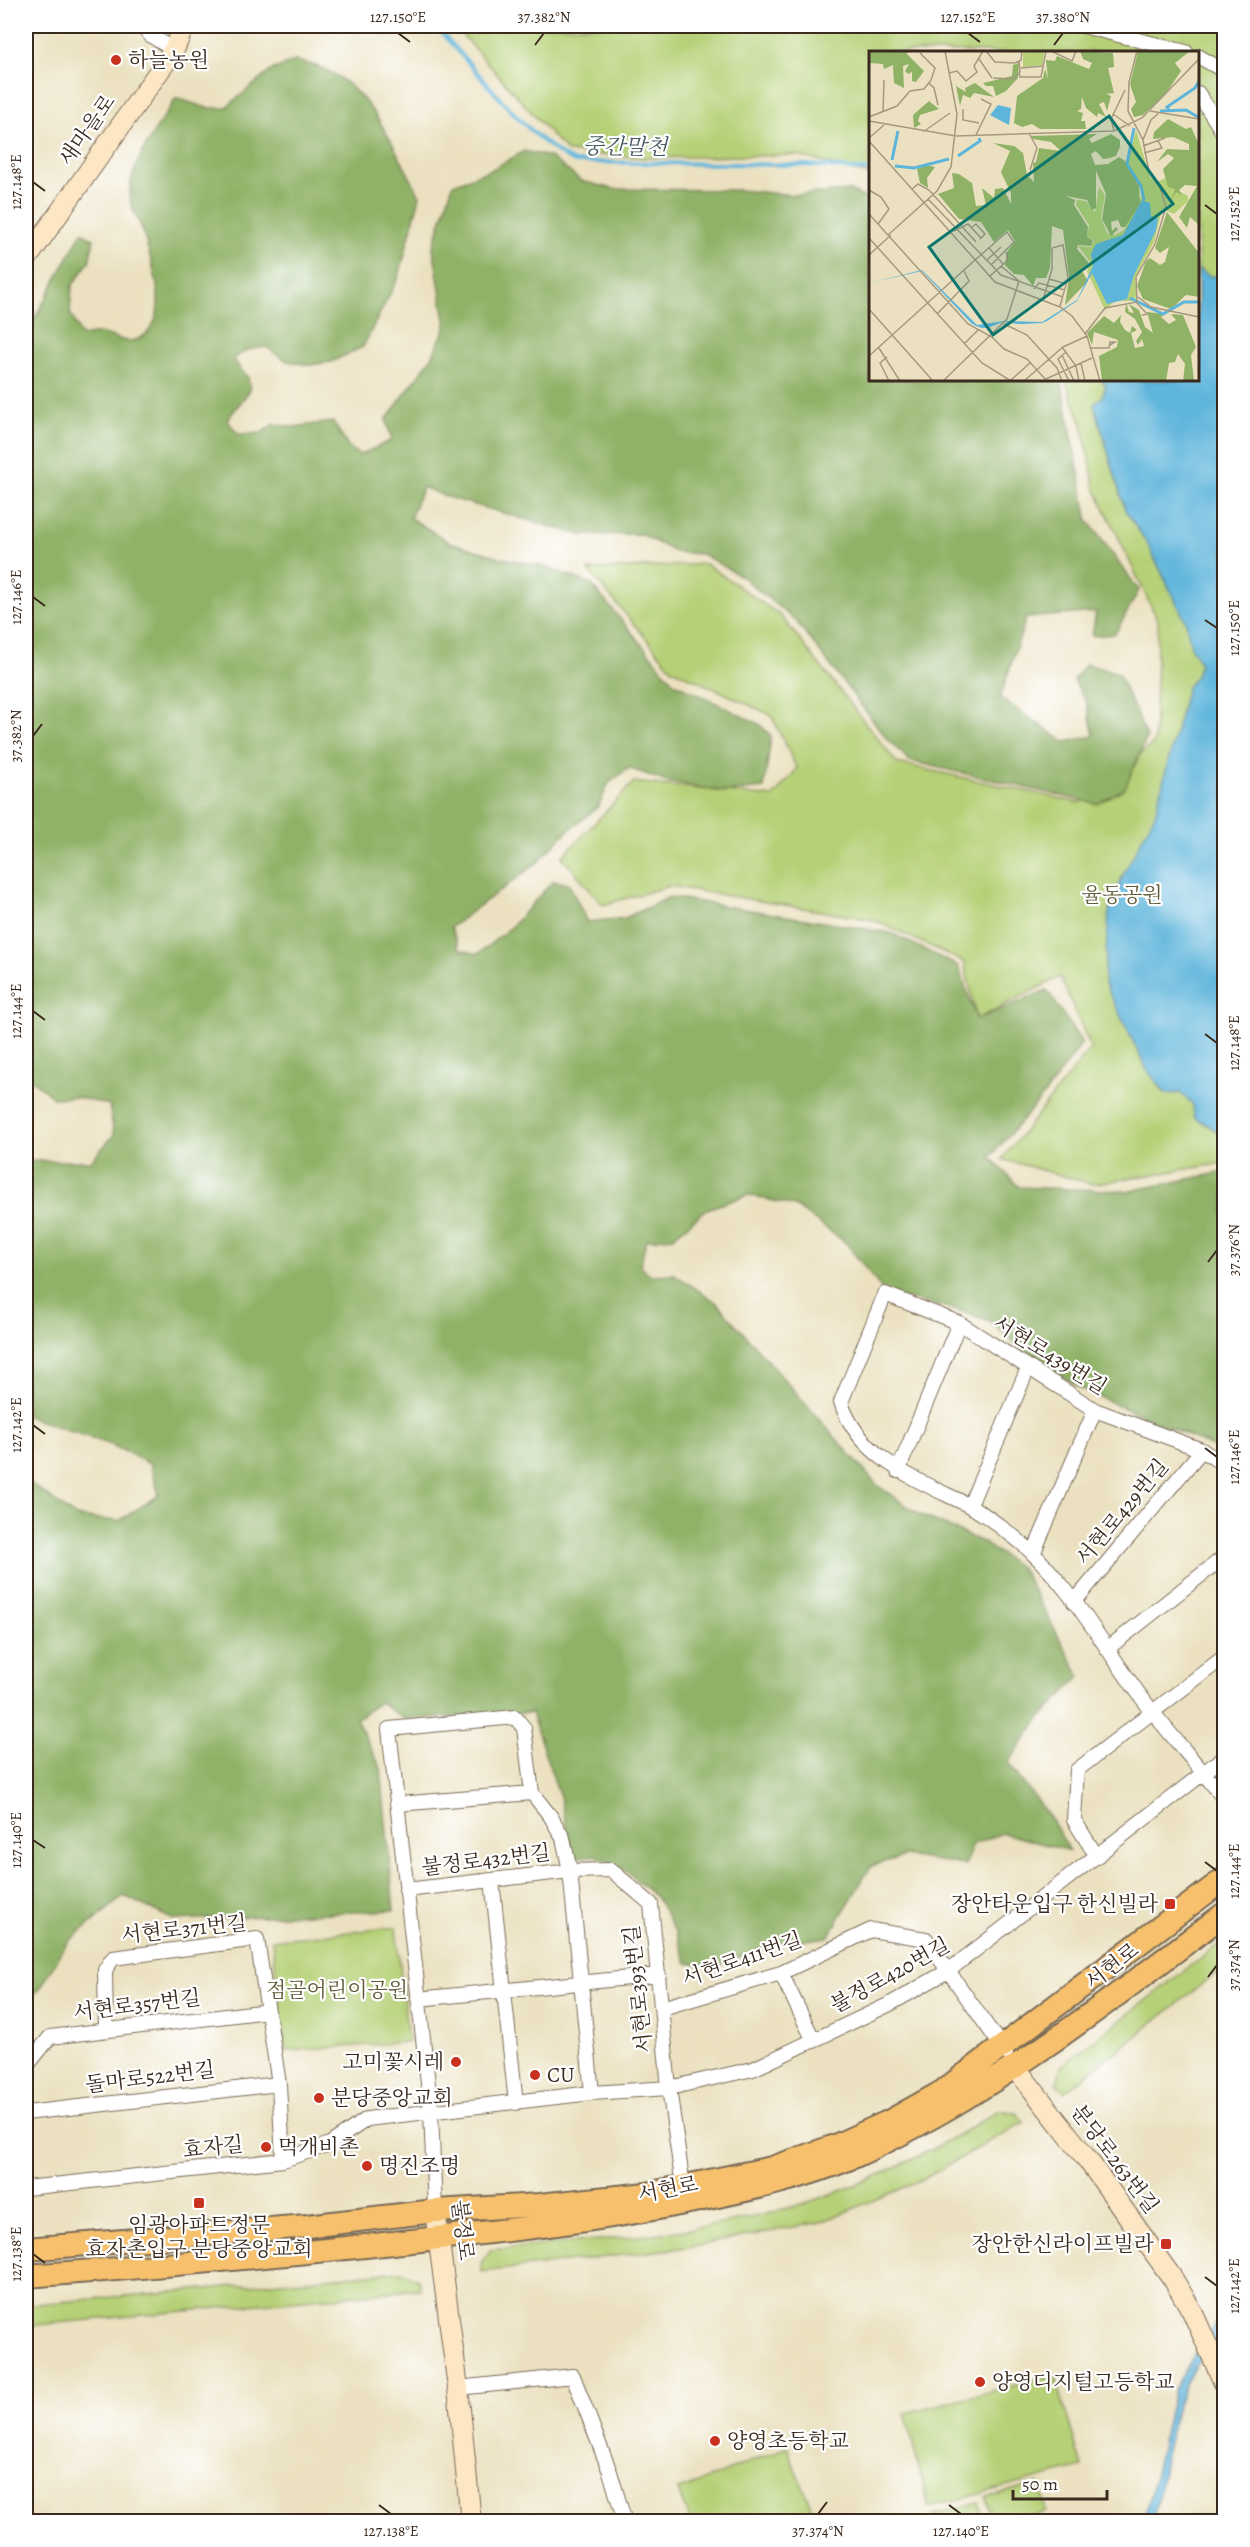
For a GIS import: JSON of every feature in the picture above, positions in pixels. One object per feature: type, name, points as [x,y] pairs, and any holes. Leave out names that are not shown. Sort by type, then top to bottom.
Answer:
[{"type":"main road","name":"서현로","points":[[26,2249],[307,2226],[435,2211],[612,2199],[772,2168],[835,2146],[890,2121],[942,2092],[1224,1879]]},
{"type":"main road","name":"서현로","points":[[26,2276],[284,2256],[440,2238],[646,2211],[731,2195],[789,2180],[851,2157],[893,2137],[1015,2067],[1100,2008],[1224,1914]]},
{"type":"street","points":[[143,26],[150,35],[174,50]]},
{"type":"street","name":"새마을로","points":[[26,260],[174,50],[184,26]]},
{"type":"street","points":[[1083,26],[1171,50]]},
{"type":"street","points":[[1199,57],[1224,71]]},
{"type":"street","points":[[1199,96],[1224,134]]},
{"type":"street","name":"서현로439번길","points":[[885,1294],[959,1323],[1095,1410],[1202,1450],[1224,1465]]},
{"type":"street","name":"서현로429번길","points":[[885,1294],[841,1402],[845,1415],[860,1436],[898,1471],[970,1505],[1033,1554],[1074,1602],[1152,1712],[1205,1773],[1224,1799]]},
{"type":"street","points":[[898,1471],[959,1323]]},
{"type":"street","points":[[970,1505],[1028,1368]]},
{"type":"street","points":[[1033,1554],[1095,1410]]},
{"type":"street","name":"서현로429번길","points":[[1074,1602],[1202,1450]]},
{"type":"street","points":[[1107,1649],[1224,1557]]},
{"type":"street","points":[[1097,1857],[1074,1820],[1077,1770],[1224,1657]]},
{"type":"street","name":"불정로","points":[[471,2522],[458,2388],[435,2211],[431,2111],[389,1729],[515,1717],[525,1728],[532,1793]]},
{"type":"street","name":"불정로420번길","points":[[431,2111],[592,2093],[669,2088],[753,2069],[890,2004],[948,1971],[1224,1757]]},
{"type":"street","points":[[398,1804],[532,1793],[551,1817],[563,1838],[570,1871],[592,2093]]},
{"type":"street","name":"서현로393번길","points":[[570,1871],[611,1870],[651,1904],[669,2088],[683,2186]]},
{"type":"street","name":"불정로432번길","points":[[406,1890],[570,1871]]},
{"type":"street","points":[[492,1880],[506,1991],[516,2103]]},
{"type":"street","name":"서현로411번길","points":[[662,2008],[781,1973],[871,1930],[926,1939],[1015,2067]]},
{"type":"street","name":"서현로371번길","points":[[106,2030],[105,1970],[113,1958],[257,1939],[279,2084],[283,2160]]},
{"type":"street","points":[[781,1973],[814,2041]]},
{"type":"street","points":[[418,1999],[659,1975]]},
{"type":"street","name":"서현로357번길","points":[[26,2067],[50,2037],[268,2011]]},
{"type":"street","name":"분당로263번길","points":[[1015,2067],[1113,2194],[1173,2279],[1222,2373]]},
{"type":"street","name":"돌마로522번길","points":[[26,2113],[279,2084]]},
{"type":"street","name":"효자길","points":[[26,2188],[283,2160],[330,2144],[367,2119],[431,2111]]},
{"type":"street","points":[[458,2388],[573,2376],[610,2472],[625,2522]]},
{"type":"green space","name":"율동공원","points":[[454,26],[820,26],[851,29],[856,26],[1224,26],[1224,1163],[1092,1184],[1002,1159],[1091,1048],[1060,977],[977,1019],[964,962],[874,920],[669,886],[603,905],[562,857],[634,782],[773,797],[797,769],[771,715],[672,669],[588,570],[706,564],[781,616],[897,763],[1080,803],[1154,743],[1158,621],[1095,488],[1082,424],[1065,381],[1199,381],[1199,51],[869,51],[869,175],[796,155],[645,158],[567,152]]},
{"type":"green space","points":[[295,61],[319,67],[340,78],[358,93],[386,131],[420,196],[399,276],[363,347],[331,362],[310,365],[287,361],[266,347],[247,350],[233,359],[248,378],[250,390],[227,420],[238,434],[261,433],[274,424],[292,427],[333,422],[349,448],[360,455],[392,440],[386,420],[432,357],[446,326],[433,247],[453,184],[493,169],[524,151],[550,157],[581,181],[613,189],[739,190],[793,195],[850,191],[869,200],[869,381],[1061,381],[1088,521],[1139,590],[1115,634],[1092,636],[1096,612],[1026,618],[1000,698],[1065,742],[1094,736],[1087,704],[1074,680],[1086,664],[1118,673],[1147,737],[1125,788],[1098,804],[910,761],[888,740],[797,622],[741,576],[702,554],[675,552],[641,534],[581,535],[447,497],[423,487],[410,518],[449,542],[502,558],[545,567],[591,584],[673,682],[759,724],[771,736],[764,788],[726,792],[667,782],[629,768],[609,783],[598,807],[564,834],[537,863],[451,927],[459,949],[478,954],[510,928],[553,881],[569,884],[587,922],[625,918],[670,897],[891,933],[958,966],[977,1019],[1047,990],[1082,1043],[1044,1095],[990,1157],[1019,1187],[1129,1191],[1224,1172],[1224,1452],[1082,1389],[1030,1355],[988,1320],[946,1307],[903,1298],[880,1287],[846,1243],[795,1206],[748,1195],[707,1209],[673,1237],[646,1240],[640,1266],[650,1275],[674,1274],[716,1302],[877,1485],[917,1513],[982,1542],[1021,1568],[1080,1676],[1038,1721],[1008,1763],[1053,1822],[1070,1851],[1003,1833],[973,1844],[965,1865],[905,1856],[871,1866],[828,1937],[774,1944],[714,1967],[687,1963],[676,1933],[657,1898],[625,1870],[596,1855],[573,1858],[560,1797],[531,1713],[403,1719],[380,1702],[356,1719],[381,1768],[394,1910],[174,1920],[124,1896],[67,1943],[39,1990],[26,2001],[26,1480],[76,1517],[119,1521],[159,1495],[150,1464],[112,1445],[26,1416],[26,1161],[91,1161],[114,1135],[109,1105],[76,1097],[53,1098],[26,1074],[26,334],[82,232],[94,239],[89,262],[72,286],[70,312],[81,336],[101,334],[132,341],[142,337],[151,328],[158,303],[155,274],[130,198],[135,168],[141,155],[176,98],[207,108],[225,108],[272,70]]},
{"type":"green space","name":"점골어린이공원","points":[[396,1927],[408,2042],[285,2051],[272,1940]]},
{"type":"green space","points":[[1224,1940],[1224,1967],[1065,2092],[1057,2083],[1061,2066]]},
{"type":"green space","points":[[999,2110],[1017,2113],[1024,2122],[920,2181],[821,2222],[689,2247],[482,2272],[481,2263],[490,2250],[658,2234],[742,2220],[783,2210],[846,2189],[891,2169],[957,2135]]},
{"type":"green space","points":[[402,2271],[418,2279],[420,2289],[26,2326],[26,2305]]},
{"type":"green space","points":[[1055,2375],[1082,2467],[929,2507],[905,2413]]},
{"type":"green space","points":[[787,2447],[815,2517],[805,2522],[690,2521],[678,2491]]},
{"type":"green space","points":[[1039,2484],[1046,2512],[1010,2521],[992,2521],[986,2497]]},
{"type":"green space","points":[[979,2503],[983,2521],[934,2521],[933,2515]]},
{"type":"green space","points":[[1224,2513],[1224,2521],[1181,2521],[1181,2519]]},
{"type":"water","points":[[1199,270],[1211,277],[1224,272],[1224,1135],[1194,1117],[1193,1104],[1180,1093],[1166,1094],[1147,1070],[1104,982],[1109,910],[1123,875],[1155,814],[1187,687],[1196,676],[1200,663],[1191,647],[1186,622],[1147,543],[1125,510],[1094,404],[1102,397],[1106,386],[1103,381],[1199,381]]},
{"type":"water","points":[[1224,2313],[1221,2328],[1194,2367],[1179,2401],[1173,2420],[1155,2514],[1152,2521],[1144,2522],[1174,2389],[1196,2352]]},
{"type":"waterway","name":"중간말천","points":[[435,26],[521,121],[558,152],[575,162],[807,165],[869,171]]},
{"type":"place","name":"하늘농원","points":[[116,60]]},
{"type":"place","name":"장안타운입구 한신빌라","points":[[1170,1904]]},
{"type":"place","name":"고미꽃시레","points":[[456,2062]]},
{"type":"place","name":"CU","points":[[535,2075]]},
{"type":"place","name":"분당중앙교회","points":[[319,2098]]},
{"type":"place","name":"먹개비촌","points":[[266,2147]]},
{"type":"place","name":"명진조명","points":[[367,2166]]},
{"type":"place","name":"임광아파트정문 효자촌입구 분당중앙교회","points":[[199,2203]]},
{"type":"place","name":"장안한신라이프빌라","points":[[1166,2244]]},
{"type":"place","name":"양영디지털고등학교","points":[[980,2382]]},
{"type":"place","name":"양영초등학교","points":[[715,2441]]}]
